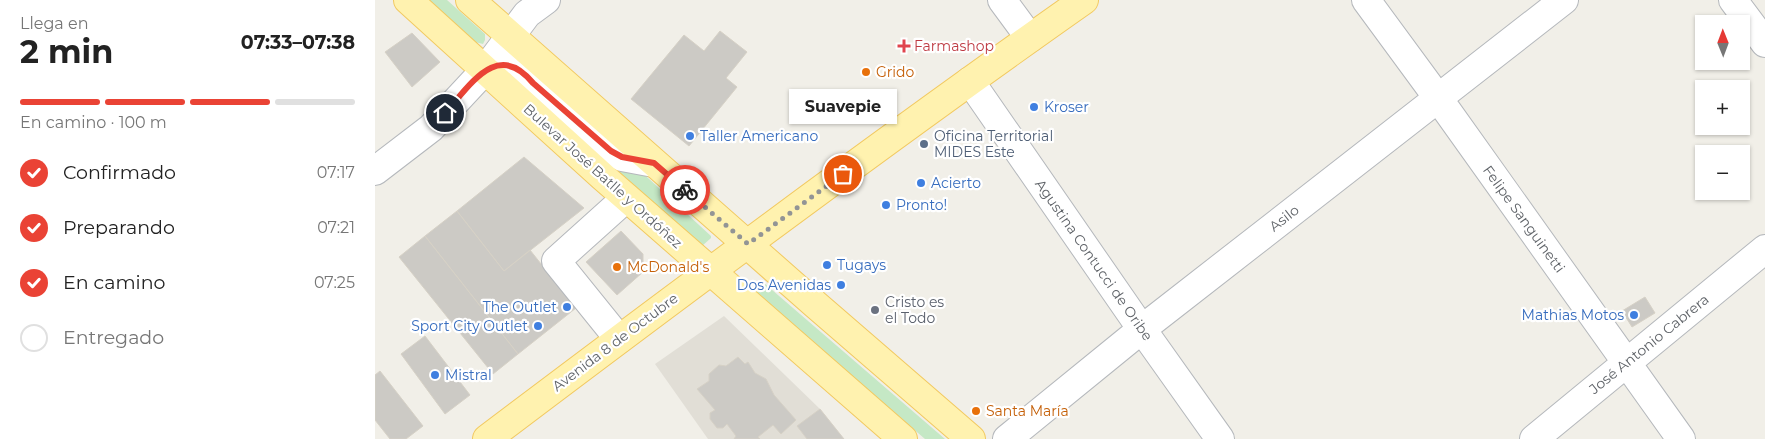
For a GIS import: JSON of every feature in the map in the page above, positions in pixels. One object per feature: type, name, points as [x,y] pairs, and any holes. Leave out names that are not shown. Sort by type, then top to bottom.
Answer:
[{"type":"main road","name":"Bulevar José Batlle y Ordóñez","points":[[408,0],[626,198],[903,439]]},
{"type":"main road","points":[[470,0],[971,439]]},
{"type":"main road","name":"Avenida 8 de Octubre","points":[[487,439],[709,271],[1084,0]]},
{"type":"street","points":[[375,171],[431,128],[485,70],[527,14],[546,0]]},
{"type":"street","points":[[1002,0],[1030,38]]},
{"type":"street","name":"Felipe Sanguinetti","points":[[1366,0],[1681,439]]},
{"type":"street","name":"Asilo","points":[[1007,439],[1142,329],[1564,0]]},
{"type":"street","points":[[1733,0],[1765,43]]},
{"type":"street","name":"Bulevar José Batlle y Ordóñez","points":[[485,70],[499,65],[517,69],[611,151],[622,157],[654,163]]},
{"type":"street","name":"Agustina Contucci de Oribe","points":[[970,81],[1220,439]]},
{"type":"street","points":[[619,338],[556,261],[626,198]]},
{"type":"street","name":"José Antonio Cabrera","points":[[1534,439],[1765,249]]},
{"type":"shaded area","points":[[724,316],[820,409],[844,439],[708,439],[655,364]]},
{"type":"green space","points":[[427,0],[447,0],[485,34],[483,44],[475,42]]},
{"type":"green space","points":[[591,148],[637,170],[648,178],[711,238],[702,246]]},
{"type":"green space","points":[[761,282],[945,439],[925,439],[755,293],[753,287]]},
{"type":"building","points":[[720,31],[747,52],[726,78],[737,87],[689,146],[631,99],[684,35],[704,51]]},
{"type":"building","points":[[412,33],[440,62],[412,87],[385,52]]},
{"type":"building","points":[[524,157],[584,208],[504,271],[457,211]]},
{"type":"building","points":[[457,211],[504,271],[530,250],[576,308],[518,354],[425,236]]},
{"type":"building","name":"McDonald's","points":[[621,231],[643,254],[643,272],[617,295],[586,262]]},
{"type":"building","points":[[425,236],[518,354],[493,374],[399,257]]},
{"type":"building","points":[[1645,297],[1655,313],[1632,327],[1622,311]]},
{"type":"building","name":"Mistral","points":[[425,336],[470,395],[445,414],[401,354]]},
{"type":"building","points":[[738,357],[745,364],[748,362],[755,373],[766,379],[774,395],[796,420],[781,434],[773,425],[758,437],[760,439],[734,439],[736,436],[727,424],[723,428],[717,428],[710,419],[710,413],[715,410],[697,389],[709,381],[709,374],[719,365],[726,366]]},
{"type":"building","points":[[380,371],[423,426],[406,439],[390,439],[375,420],[375,375]]},
{"type":"building","points":[[820,409],[844,439],[807,439],[797,426]]},
{"type":"way so far","points":[[685,190],[748,244],[843,174]]},
{"type":"place","name":"Farmashop","points":[[904,46]]},
{"type":"place","name":"Grido","points":[[866,72]]},
{"type":"place","name":"Kroser","points":[[1034,107]]},
{"type":"place","name":"Taller Americano","points":[[690,136]]},
{"type":"place","name":"Oficina Territorial MIDES Este","points":[[924,144]]},
{"type":"place","name":"Suavepie","points":[[843,174]]},
{"type":"place","name":"Acierto","points":[[921,183]]},
{"type":"place","name":"Pronto!","points":[[886,205]]},
{"type":"place","name":"Tugays","points":[[827,265]]},
{"type":"place","name":"McDonald's","points":[[617,267]]},
{"type":"place","name":"Dos Avenidas","points":[[841,285]]},
{"type":"place","name":"The Outlet","points":[[567,307]]},
{"type":"place","name":"Cristo es el Todo","points":[[875,310]]},
{"type":"place","name":"Mathias Motos","points":[[1634,315]]},
{"type":"place","name":"Sport City Outlet","points":[[538,326]]},
{"type":"place","name":"Mistral","points":[[435,375]]},
{"type":"place","name":"Santa María","points":[[976,411]]},
{"type":"route","points":[[445,113],[485,70],[499,65],[510,66],[527,76],[611,151],[622,157],[654,163],[685,190]]}]
